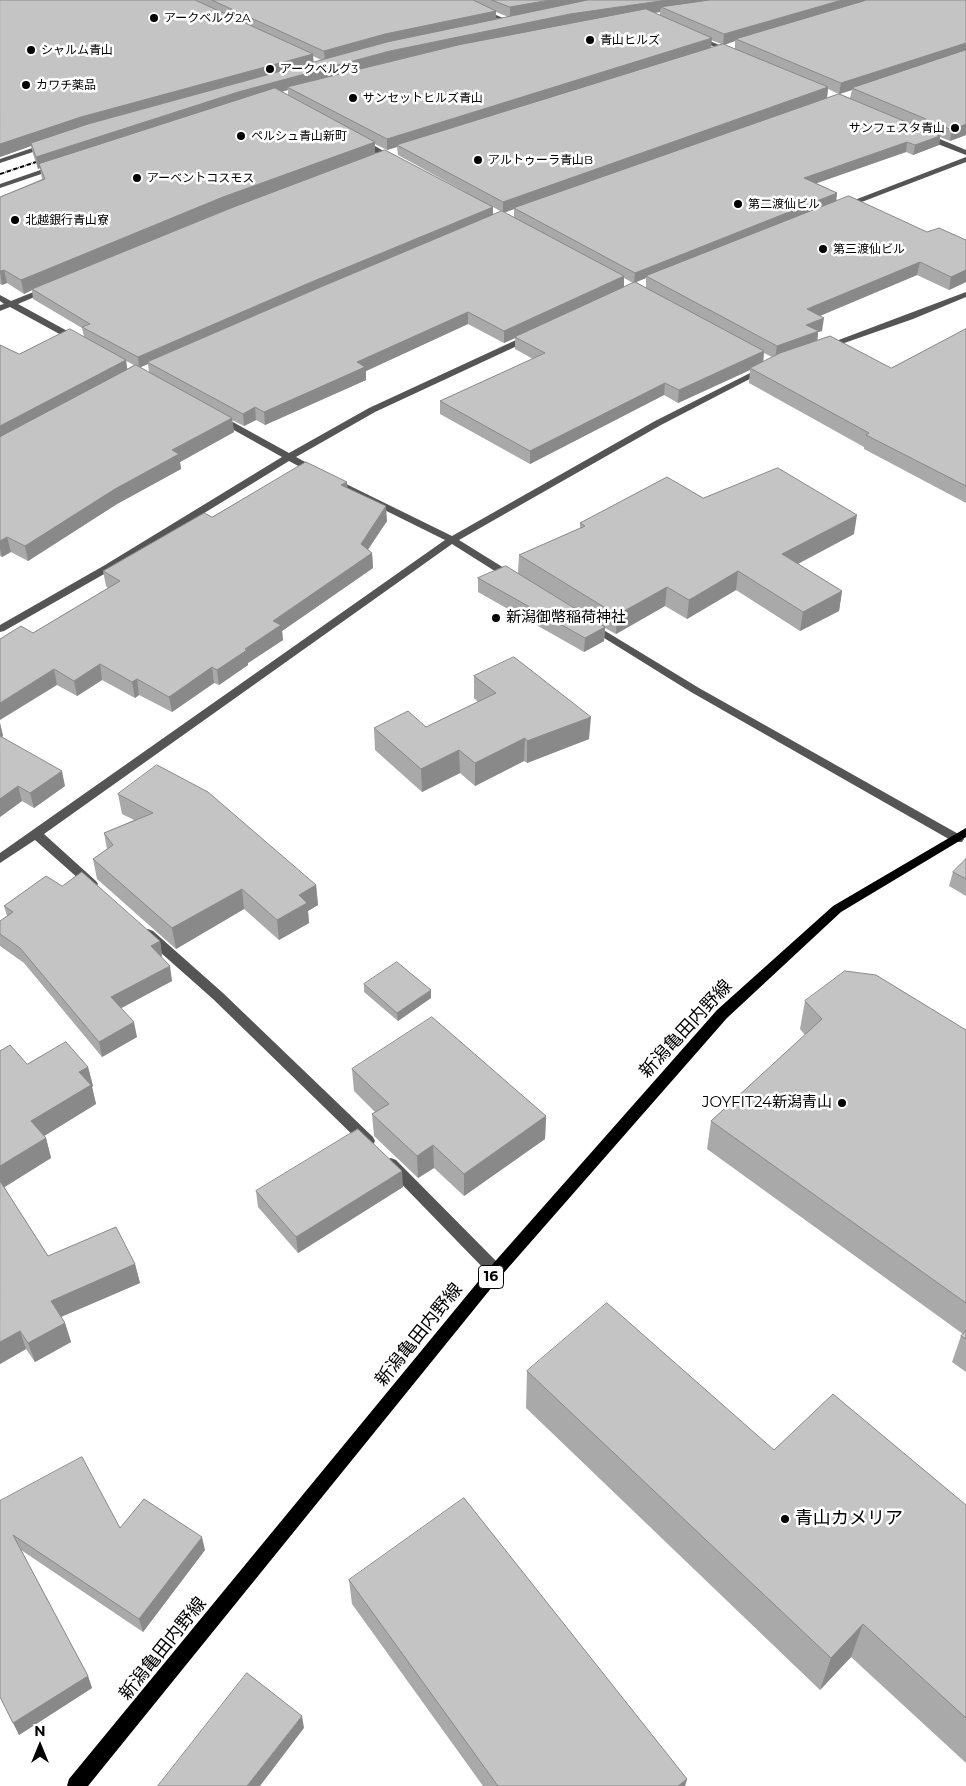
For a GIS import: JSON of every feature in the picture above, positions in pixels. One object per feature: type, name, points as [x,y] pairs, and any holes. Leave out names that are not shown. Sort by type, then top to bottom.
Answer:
[{"type":"main road","name":"新潟亀田内野線","points":[[76,1786],[496,1271],[722,1014],[837,909],[962,835]]},
{"type":"street","points":[[457,0],[509,22]]},
{"type":"street","points":[[499,24],[518,20]]},
{"type":"street","points":[[685,32],[741,56]]},
{"type":"street","points":[[708,53],[733,46]]},
{"type":"street","points":[[914,132],[966,153]]},
{"type":"street","points":[[353,137],[403,164]]},
{"type":"street","points":[[0,161],[52,144]]},
{"type":"street","points":[[377,158],[396,152]]},
{"type":"street","points":[[837,208],[966,159]]},
{"type":"street","points":[[0,186],[62,166]]},
{"type":"street","points":[[0,308],[57,285]]},
{"type":"street","points":[[819,348],[910,317],[966,294]]},
{"type":"street","points":[[0,298],[88,346]]},
{"type":"street","points":[[0,629],[109,567],[290,456],[372,410],[534,335]]},
{"type":"street","points":[[0,859],[452,540],[658,423],[774,364]]},
{"type":"street","points":[[214,415],[335,482],[452,540],[527,586]]},
{"type":"street","points":[[586,622],[695,690],[962,835]]},
{"type":"street","points":[[36,834],[101,893]]},
{"type":"street","points":[[138,925],[218,996],[415,1187],[496,1271]]},
{"type":"building","points":[[0,0],[195,0],[313,54],[81,117],[0,144]]},
{"type":"building","points":[[212,0],[473,0],[496,11],[385,34],[324,51]]},
{"type":"building","points":[[492,0],[550,0],[510,7]]},
{"type":"building","points":[[588,0],[667,0],[570,14],[390,51],[238,92],[36,157],[31,143],[88,124],[387,42]]},
{"type":"building","points":[[710,0],[842,0],[724,34],[661,7]]},
{"type":"building","points":[[867,0],[966,0],[966,43],[841,83],[736,39]]},
{"type":"building","points":[[646,9],[712,38],[387,139],[287,87],[458,45]]},
{"type":"building","points":[[723,44],[828,87],[503,202],[397,145]]},
{"type":"building","points":[[966,50],[966,124],[952,130],[852,88]]},
{"type":"building","points":[[275,88],[375,142],[223,197],[21,280],[4,270],[0,271],[0,197],[45,179],[39,164]]},
{"type":"building","points":[[839,94],[940,136],[915,145],[907,142],[804,178],[837,193],[635,273],[514,208]]},
{"type":"building","points":[[385,150],[493,207],[309,283],[138,357],[82,327],[90,324],[32,289],[231,208]]},
{"type":"building","points":[[849,196],[927,232],[939,228],[966,240],[966,270],[951,277],[920,262],[807,309],[824,318],[806,325],[819,331],[777,346],[646,276]]},
{"type":"building","points":[[502,211],[624,276],[504,331],[468,312],[357,362],[365,367],[264,412],[255,407],[243,414],[147,362],[316,289]]},
{"type":"building","points":[[635,282],[764,351],[679,390],[665,383],[530,451],[440,401],[545,353],[515,337]]},
{"type":"building","points":[[70,329],[126,360],[0,426],[0,345],[19,354]]},
{"type":"building","points":[[966,329],[966,486],[866,435],[869,433],[750,368],[780,353],[830,336],[891,368]]},
{"type":"building","points":[[136,365],[232,418],[172,450],[179,454],[115,489],[25,546],[7,537],[0,541],[0,437]]},
{"type":"building","points":[[306,462],[347,482],[341,485],[386,506],[361,544],[372,553],[273,621],[281,625],[217,670],[212,667],[169,697],[137,679],[132,682],[100,664],[74,681],[54,669],[0,703],[0,639],[21,626],[33,633],[120,581],[103,571],[204,513],[212,517]]},
{"type":"building","points":[[778,468],[857,515],[782,554],[842,591],[803,612],[738,571],[689,600],[667,587],[617,615],[519,555],[585,526],[580,523],[667,477],[703,498]]},
{"type":"building","points":[[506,566],[605,627],[585,638],[478,578]]},
{"type":"building","points":[[514,657],[591,717],[527,741],[525,738],[475,763],[459,750],[421,769],[374,728],[408,711],[426,727],[496,693],[474,676]]},
{"type":"building","points":[[0,736],[62,771],[30,793],[18,786],[0,799]]},
{"type":"building","points":[[157,765],[208,792],[316,885],[299,895],[307,903],[277,920],[242,889],[172,928],[93,859],[113,845],[104,833],[153,813],[118,794]]},
{"type":"building","points":[[966,859],[966,879],[953,872]]},
{"type":"building","points":[[82,872],[160,941],[151,946],[170,966],[111,997],[134,1022],[99,1042],[20,948],[0,934],[0,921],[13,912],[4,906],[46,876],[62,886]]},
{"type":"building","points":[[397,962],[431,990],[397,1013],[364,984]]},
{"type":"building","points":[[845,971],[876,975],[966,1030],[966,1303],[711,1121],[822,1019],[805,1001]]},
{"type":"building","points":[[432,1017],[546,1116],[464,1174],[433,1145],[417,1156],[372,1114],[389,1104],[352,1069]]},
{"type":"building","points":[[66,1042],[88,1067],[79,1072],[91,1085],[31,1121],[46,1138],[0,1166],[0,1051],[10,1045],[27,1064]]},
{"type":"building","points":[[358,1129],[402,1171],[296,1237],[256,1191]]},
{"type":"building","points":[[0,1181],[48,1256],[116,1227],[135,1264],[51,1301],[65,1323],[28,1343],[20,1331],[0,1342]]},
{"type":"building","name":"青山カメリア","points":[[607,1303],[774,1450],[833,1394],[966,1505],[966,1718],[863,1624],[831,1658],[527,1371]]},
{"type":"building","points":[[966,1331],[966,1339],[961,1336]]},
{"type":"building","points":[[82,1457],[120,1528],[144,1499],[202,1537],[139,1619],[13,1535],[88,1676],[13,1723],[0,1697],[0,1501]]},
{"type":"building","points":[[464,1498],[687,1779],[678,1786],[498,1786],[349,1580]]},
{"type":"building","points":[[247,1673],[302,1716],[247,1786],[158,1786]]},
{"type":"railway","points":[[0,174],[48,158]]},
{"type":"place","name":"アークベルグ2A","points":[[154,18]]},
{"type":"place","name":"青山ヒルズ","points":[[590,40]]},
{"type":"place","name":"シャルム青山","points":[[31,50]]},
{"type":"place","name":"アークベルグ3","points":[[270,69]]},
{"type":"place","name":"カワチ薬品","points":[[26,85]]},
{"type":"place","name":"サンセットヒルズ青山","points":[[353,98]]},
{"type":"place","name":"サンフェスタ青山","points":[[955,128]]},
{"type":"place","name":"ペルシュ青山新町","points":[[241,136]]},
{"type":"place","name":"アルトゥーラ青山B","points":[[478,160]]},
{"type":"place","name":"アーベントコスモス","points":[[137,178]]},
{"type":"place","name":"第二渡仙ビル","points":[[738,204]]},
{"type":"place","name":"北越銀行青山寮","points":[[15,220]]},
{"type":"place","name":"第三渡仙ビル","points":[[823,249]]},
{"type":"place","name":"新潟御幣稲荷神社","points":[[496,618]]},
{"type":"place","name":"JOYFIT24新潟青山","points":[[842,1103]]},
{"type":"place","name":"青山カメリア","points":[[785,1519]]}]
